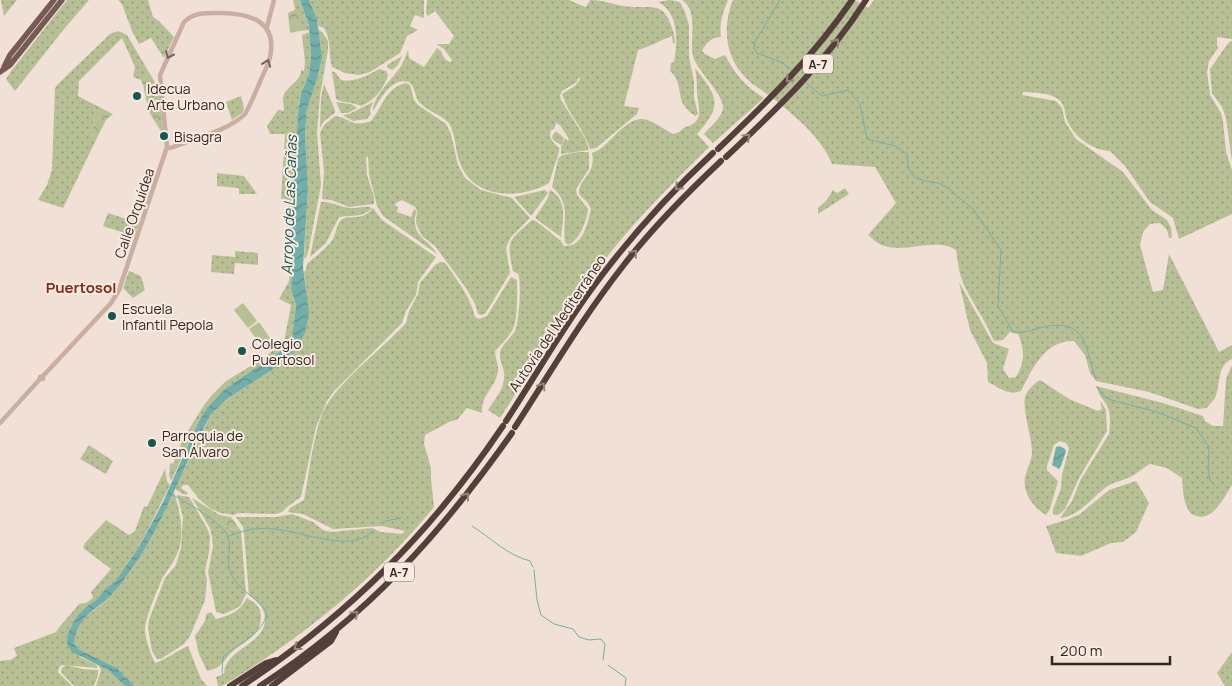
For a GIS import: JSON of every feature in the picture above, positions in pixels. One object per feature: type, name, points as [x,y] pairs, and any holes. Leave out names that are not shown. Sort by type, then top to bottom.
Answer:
[{"type":"highway","name":"Autovía del Mediterráneo","points":[[242,686],[282,659],[349,604],[408,548],[464,481],[504,424],[570,321],[612,262],[654,212],[760,110],[812,55],[852,0]]},
{"type":"highway","name":"Autovía del Mediterráneo","points":[[260,686],[294,664],[337,630],[372,599],[425,545],[477,482],[514,430],[578,329],[624,265],[668,214],[768,117],[825,56],[864,3]]},
{"type":"highway","points":[[272,686],[331,641],[337,630]]},
{"type":"highway","points":[[230,686],[266,663],[282,659]]},
{"type":"main road","points":[[1,71],[10,56],[54,0]]},
{"type":"main road","points":[[1,71],[10,65],[62,0]]},
{"type":"street","points":[[167,147],[170,148],[218,130],[240,119],[245,114],[270,56],[271,45],[267,27],[274,0]]},
{"type":"street","name":"Calle Orquídea","points":[[0,423],[116,296],[167,147],[160,75],[184,22],[189,17],[199,14],[241,14],[252,17],[267,27]]},
{"type":"green space","points":[[1,0],[17,0],[4,16]]},
{"type":"green space","points":[[67,0],[89,0],[15,91],[6,79]]},
{"type":"green space","points":[[118,0],[148,0],[153,17],[174,37],[164,58],[151,38],[139,44],[122,4]]},
{"type":"green space","points":[[293,0],[300,0],[310,30],[300,31]]},
{"type":"green space","points":[[309,0],[424,0],[424,18],[415,15],[410,26],[418,30],[407,36],[400,53],[370,72],[359,75],[345,73],[332,67],[326,33],[324,28],[318,26]]},
{"type":"green space","points":[[427,0],[569,0],[586,7],[590,0],[632,7],[651,7],[661,10],[669,20],[675,43],[673,43],[672,36],[638,50],[624,106],[639,108],[637,114],[596,148],[590,149],[584,135],[568,108],[562,94],[576,85],[580,77],[577,82],[562,91],[560,95],[561,100],[585,138],[589,150],[561,154],[561,146],[565,138],[568,141],[569,139],[560,125],[556,123],[554,129],[551,130],[550,136],[559,148],[559,152],[549,183],[525,192],[512,194],[498,193],[486,190],[475,184],[466,175],[458,158],[451,126],[445,119],[419,102],[409,82],[397,83],[387,90],[373,111],[376,100],[403,63],[408,50],[409,58],[424,67],[437,48],[446,59],[451,62],[452,60],[444,49],[436,44],[449,44],[454,36],[435,11],[428,16],[426,14]]},
{"type":"green space","points":[[670,0],[680,2],[689,25],[689,57],[698,114],[695,116],[683,104],[678,82],[670,71],[675,54],[675,29],[670,13],[658,2]]},
{"type":"green space","points":[[682,0],[728,0],[722,18],[721,37],[710,41],[702,51],[715,59],[725,55],[741,79],[764,98],[713,143],[704,134],[719,117],[723,106],[718,95],[694,59],[692,52],[691,12]]},
{"type":"green space","points":[[733,0],[855,0],[868,8],[874,0],[1232,0],[1232,39],[1217,37],[1218,48],[1209,61],[1207,72],[1210,95],[1221,113],[1226,152],[1232,170],[1232,214],[1179,239],[1173,218],[1150,202],[1125,166],[1110,151],[1084,142],[1074,132],[1067,120],[1061,101],[1045,94],[1023,92],[1022,95],[1056,101],[1062,108],[1065,122],[1076,139],[1123,172],[1152,210],[1167,220],[1171,228],[1172,238],[1169,238],[1167,230],[1160,223],[1150,224],[1143,232],[1140,245],[1153,292],[1163,290],[1169,254],[1219,352],[1232,345],[1232,359],[1223,366],[1217,393],[1207,408],[1198,409],[1149,392],[1096,381],[1090,373],[1085,355],[1074,341],[1055,345],[1047,351],[1035,365],[1021,391],[1008,392],[988,382],[987,363],[970,330],[959,282],[993,343],[1009,349],[1003,369],[1009,378],[1016,377],[1021,366],[1023,351],[1018,334],[1010,332],[1003,340],[994,341],[964,285],[956,250],[940,245],[894,248],[876,242],[868,235],[896,203],[875,167],[832,164],[821,145],[806,127],[779,103],[749,81],[739,70],[730,51],[727,31],[727,21]]},
{"type":"green space","points":[[296,9],[301,29],[300,31],[290,33],[288,13]]},
{"type":"green space","points":[[318,29],[328,41],[320,95],[317,133],[321,185],[308,253],[306,258],[304,258],[308,189],[305,133],[307,109],[322,58]]},
{"type":"green space","points":[[118,31],[127,35],[157,86],[148,105],[145,88],[141,80],[133,77],[135,67],[122,38],[79,81],[78,96],[95,105],[92,140],[95,142],[63,208],[38,200],[47,185],[52,170],[55,88],[110,34]]},
{"type":"green space","points":[[310,32],[311,55],[309,75],[301,93],[298,113],[291,235],[293,255],[291,289],[296,305],[292,338],[279,352],[225,389],[207,408],[171,481],[169,475],[170,463],[173,464],[183,439],[212,395],[226,381],[261,360],[284,342],[291,305],[279,299],[289,281],[292,256],[287,232],[289,200],[281,199],[285,134],[270,134],[267,126],[278,110],[284,111],[283,99],[286,91],[298,78],[301,70],[304,71],[302,35]]},
{"type":"green space","points":[[1232,41],[1232,161],[1226,118],[1222,107],[1212,93],[1210,69],[1229,42]]},
{"type":"green space","points":[[402,56],[398,65],[392,70],[387,67],[387,65]]},
{"type":"green space","points":[[695,68],[713,94],[714,108],[711,116],[697,134],[709,147],[671,185],[610,253],[567,314],[500,418],[488,410],[500,392],[503,383],[504,372],[500,353],[504,344],[515,331],[520,302],[519,278],[518,274],[513,271],[511,260],[511,241],[532,220],[536,221],[561,241],[564,246],[576,243],[583,234],[591,209],[579,194],[579,189],[592,166],[592,153],[601,148],[622,128],[636,120],[648,120],[673,134],[694,123],[697,120],[699,111]]},
{"type":"green space","points":[[379,69],[386,71],[388,75],[381,90],[370,101],[361,106],[336,99],[332,71],[341,80],[346,81],[361,78]]},
{"type":"green space","points":[[149,72],[159,91],[164,135],[148,110],[150,108],[141,80]]},
{"type":"green space","points":[[406,83],[410,85],[414,100],[418,105],[446,124],[451,134],[458,165],[465,178],[481,190],[512,198],[530,218],[511,237],[508,243],[506,248],[510,273],[485,314],[478,314],[466,288],[435,246],[422,236],[416,223],[417,211],[415,207],[402,200],[395,205],[398,207],[397,212],[411,217],[414,209],[416,210],[415,221],[416,228],[421,236],[437,254],[383,216],[377,206],[369,174],[368,156],[366,158],[367,175],[374,197],[374,204],[349,207],[331,200],[322,199],[324,171],[320,133],[324,125],[335,116],[354,123],[371,121],[393,89]]},
{"type":"green space","points":[[324,84],[335,113],[323,122],[320,128],[321,97]]},
{"type":"green space","points":[[241,96],[244,109],[242,113],[232,120],[226,102]]},
{"type":"green space","points":[[336,102],[351,104],[357,108],[348,113],[341,113]]},
{"type":"green space","points":[[373,102],[370,110],[371,114],[367,119],[353,121],[343,115],[349,114]]},
{"type":"green space","points":[[95,105],[113,114],[106,120],[95,142],[92,140]]},
{"type":"green space","points":[[556,131],[564,138],[561,145],[553,140],[552,136]]},
{"type":"green space","points":[[589,152],[589,169],[576,189],[577,195],[588,209],[586,219],[579,234],[568,245],[565,242],[564,234],[564,206],[562,200],[552,187],[558,159],[562,155]]},
{"type":"green space","points":[[217,173],[244,176],[257,194],[239,194],[239,188],[217,186]]},
{"type":"green space","points":[[845,188],[849,194],[818,214],[818,208],[826,201],[833,190],[837,193]]},
{"type":"green space","points":[[545,190],[548,193],[531,216],[514,197]]},
{"type":"green space","points":[[550,190],[560,199],[562,205],[561,237],[535,218],[548,198]]},
{"type":"green space","points":[[321,202],[348,208],[372,208],[361,215],[339,217],[326,243],[310,257]]},
{"type":"green space","points":[[373,208],[382,220],[436,257],[418,282],[416,295],[406,311],[402,323],[334,391],[327,401],[316,427],[301,497],[282,512],[276,514],[239,513],[233,515],[211,509],[199,499],[188,485],[183,485],[181,488],[188,493],[186,495],[175,489],[211,414],[228,398],[272,370],[295,350],[306,289],[304,272],[307,264],[331,242],[341,220],[365,215]]},
{"type":"green space","points":[[108,213],[139,223],[134,236],[103,226]]},
{"type":"green space","points":[[235,251],[258,253],[258,265],[235,263],[234,274],[211,272],[212,255],[235,257]]},
{"type":"green space","points":[[440,262],[445,263],[458,282],[470,302],[475,317],[479,319],[487,316],[511,277],[517,280],[517,298],[516,318],[513,329],[495,351],[498,371],[482,406],[482,413],[467,408],[457,420],[451,421],[425,435],[424,444],[431,468],[434,507],[387,559],[336,606],[251,668],[222,686],[218,686],[216,677],[224,674],[229,660],[234,654],[254,640],[263,628],[265,620],[262,608],[249,595],[243,527],[236,517],[276,517],[292,514],[313,522],[323,530],[331,532],[372,528],[381,532],[402,534],[405,531],[382,526],[333,529],[303,514],[288,512],[290,508],[304,500],[315,438],[326,406],[343,384],[406,323],[409,311],[418,294],[420,283],[435,265]]},
{"type":"green space","points":[[129,271],[141,276],[145,290],[133,298],[123,288]]},
{"type":"green space","points":[[243,303],[257,321],[248,328],[234,310]]},
{"type":"green space","points":[[259,322],[272,341],[263,348],[249,329]]},
{"type":"green space","points":[[1232,365],[1232,485],[1218,507],[1203,517],[1191,514],[1185,502],[1182,478],[1167,468],[1150,464],[1136,474],[1108,486],[1079,511],[1060,518],[1072,501],[1081,479],[1109,434],[1109,411],[1096,386],[1163,403],[1203,416],[1205,421],[1213,426],[1223,426],[1226,379]]},
{"type":"green space","points":[[1040,380],[1069,399],[1098,411],[1102,409],[1100,400],[1106,410],[1107,431],[1079,478],[1065,509],[1057,515],[1053,514],[1053,509],[1061,488],[1062,475],[1069,448],[1066,443],[1060,441],[1054,445],[1047,466],[1047,470],[1058,481],[1050,509],[1046,515],[1037,508],[1025,489],[1025,477],[1032,451],[1024,402],[1027,392]]},
{"type":"green space","points":[[89,445],[113,461],[106,474],[80,459]]},
{"type":"green space","points":[[165,469],[167,481],[170,485],[139,547],[114,583],[108,586],[96,600],[76,617],[68,633],[80,657],[97,665],[97,668],[62,665],[59,667],[58,672],[72,686],[0,686],[0,661],[10,660],[17,656],[14,648],[56,632],[79,604],[86,603],[93,598],[91,592],[111,569],[83,548],[85,543],[106,520],[129,535],[135,531],[144,506],[147,507]]},
{"type":"green space","points":[[1136,481],[1149,503],[1136,532],[1123,542],[1111,543],[1081,556],[1056,553],[1046,526],[1080,514],[1109,490]]},
{"type":"green space","points":[[174,492],[181,520],[179,549],[162,579],[147,619],[145,630],[148,647],[155,663],[188,646],[201,679],[207,686],[134,686],[117,668],[80,650],[73,644],[74,636],[82,621],[111,595],[134,566],[152,536]]},
{"type":"green space","points":[[177,495],[189,497],[210,536],[205,571],[207,580],[205,600],[190,636],[184,644],[161,659],[157,659],[152,651],[148,628],[149,620],[165,578],[176,565],[181,548],[183,517]]},
{"type":"green space","points":[[192,498],[220,515],[231,517],[239,528],[234,530],[217,522],[199,510]]},
{"type":"green space","points":[[199,510],[217,522],[234,530],[239,528],[241,531],[246,594],[240,606],[224,614],[216,612],[208,572],[213,547],[212,537],[210,528]]},
{"type":"green space","points":[[247,598],[260,609],[261,622],[259,627],[249,640],[234,650],[220,665],[207,671],[199,654],[195,636],[205,621],[206,614],[211,612],[216,619],[226,616],[238,610]]},
{"type":"green space","points":[[1232,652],[1232,686],[1225,686],[1217,673]]},
{"type":"green space","points":[[98,664],[108,670],[125,686],[96,686],[101,670]]},
{"type":"green space","points":[[66,665],[98,670],[94,686],[74,686],[61,672],[62,668]]},
{"type":"water","points":[[300,0],[309,0],[317,19],[322,58],[307,109],[305,133],[308,189],[303,267],[309,313],[305,333],[295,350],[272,370],[228,398],[211,414],[162,518],[139,558],[114,592],[90,613],[79,626],[74,644],[80,650],[117,668],[134,686],[125,686],[108,670],[72,652],[67,644],[68,633],[76,617],[96,600],[108,586],[114,583],[139,547],[163,502],[197,425],[207,408],[225,389],[279,352],[292,338],[296,305],[291,289],[293,255],[291,235],[298,113],[301,93],[309,75],[311,55],[309,26]]},
{"type":"water","points":[[1059,446],[1066,451],[1059,469],[1052,465],[1056,447]]},
{"type":"waterway","points":[[780,0],[755,42],[754,48],[757,53],[783,63],[792,70]]},
{"type":"waterway","points":[[806,83],[822,96],[848,90],[860,104],[867,139],[895,146],[907,154],[908,167],[914,177],[939,183],[973,209],[1001,250],[998,306],[1013,332],[1026,332],[1048,326],[1061,325],[1071,328],[1078,333],[1087,348],[1096,379]]},
{"type":"waterway","points":[[1099,388],[1103,396],[1111,400],[1157,412],[1196,428],[1209,447],[1208,469],[1210,480],[1214,485]]},
{"type":"waterway","points":[[173,495],[206,514],[227,534],[229,540],[229,568],[233,578],[267,613],[261,627],[223,657],[223,675]]},
{"type":"waterway","points":[[382,523],[401,518]]},
{"type":"waterway","points":[[472,526],[514,555],[530,561],[533,567]]},
{"type":"waterway","points":[[229,536],[241,532],[268,528],[327,540],[353,541],[365,537],[374,530]]},
{"type":"waterway","points":[[534,570],[537,600],[541,615],[554,624],[573,629],[579,637],[589,640],[601,639],[605,644],[603,660]]},
{"type":"waterway","points":[[608,665],[626,678],[625,686]]},
{"type":"place","name":"Idecua Arte Urbano","points":[[137,96]]},
{"type":"place","name":"Bisagra","points":[[164,136]]},
{"type":"place","name":"Escuela Infantil Pepola","points":[[112,316]]},
{"type":"place","name":"Colegio Puertosol","points":[[242,351]]},
{"type":"place","name":"Parroquia de San Álvaro","points":[[152,443]]},
{"type":"district","name":"Puertosol","points":[[81,287]]},
{"type":"water label","name":"Arroyo de Las Cañas","points":[[289,205]]}]
